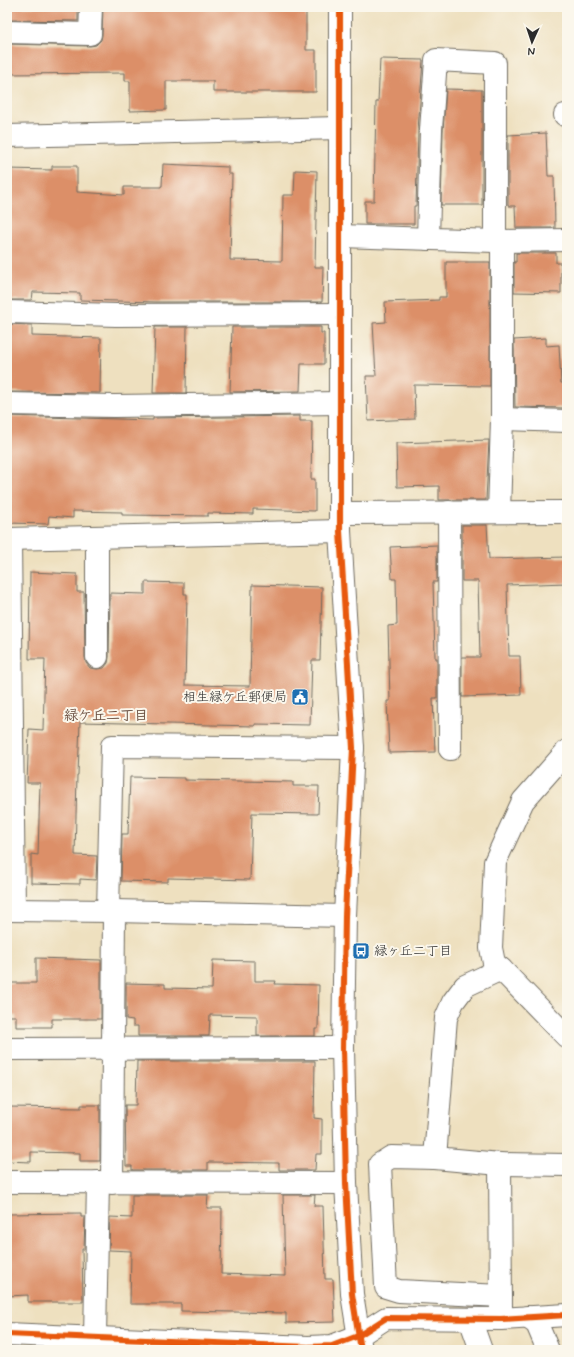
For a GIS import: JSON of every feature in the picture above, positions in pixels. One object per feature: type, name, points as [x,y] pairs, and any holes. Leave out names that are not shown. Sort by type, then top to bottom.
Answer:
[{"type":"street","points":[[7,32],[90,34],[91,7]]},
{"type":"street","points":[[340,7],[340,522],[353,748],[345,916],[343,1048],[346,1183],[352,1294],[360,1343]]},
{"type":"street","points":[[428,239],[431,130],[436,60],[495,63],[502,419],[499,512]]},
{"type":"street","points":[[7,136],[340,128]]},
{"type":"street","points":[[340,236],[567,244]]},
{"type":"street","points":[[7,312],[116,315],[340,314]]},
{"type":"street","points":[[7,404],[114,406],[340,403]]},
{"type":"street","points":[[502,419],[567,421]]},
{"type":"street","points":[[449,512],[450,749]]},
{"type":"street","points":[[345,916],[11,910],[8,539],[96,538],[340,522],[449,512],[567,512]]},
{"type":"street","points":[[96,538],[97,657]]},
{"type":"street","points":[[95,1337],[113,1049],[111,911],[112,746],[353,748]]},
{"type":"street","points":[[567,751],[523,801],[495,862],[491,948],[494,963],[567,1037]]},
{"type":"street","points":[[435,1158],[446,1018],[453,1002],[465,986],[501,969]]},
{"type":"street","points":[[7,1049],[343,1048]]},
{"type":"street","points":[[501,1296],[399,1291],[386,1287],[380,1164],[391,1157],[435,1158],[500,1164],[567,1166]]},
{"type":"street","points":[[500,1164],[501,1319]]},
{"type":"street","points":[[7,1182],[346,1183]]},
{"type":"street","points":[[7,1334],[308,1347],[360,1343],[386,1318],[501,1319],[527,1317],[565,1311]]},
{"type":"street","points":[[527,1317],[538,1324],[548,1350]]},
{"type":"street","points":[[470,1319],[481,1350]]},
{"type":"building","points":[[7,7],[78,7],[78,21],[7,20]]},
{"type":"building","points":[[103,7],[306,7],[306,50],[316,50],[316,92],[213,92],[213,81],[166,81],[166,110],[130,111],[130,81],[125,81],[125,73],[7,74],[7,44],[96,45],[101,40],[102,35]]},
{"type":"building","points":[[380,59],[423,60],[414,224],[365,224],[365,201],[374,201],[376,102],[378,102]]},
{"type":"building","points":[[446,89],[482,90],[482,205],[441,205]]},
{"type":"building","points":[[546,133],[548,176],[554,176],[555,228],[516,228],[515,206],[508,205],[508,135]]},
{"type":"building","points":[[163,164],[228,167],[228,174],[232,174],[230,260],[282,261],[283,195],[294,195],[295,170],[317,171],[315,267],[323,267],[322,302],[156,302],[80,300],[80,293],[33,292],[32,300],[7,300],[7,169],[52,170],[52,166],[77,166],[77,192],[124,195],[124,187],[161,187]]},
{"type":"building","points":[[516,253],[556,253],[556,263],[561,263],[561,293],[514,292],[514,262],[516,262]]},
{"type":"building","points":[[446,262],[490,262],[490,386],[414,385],[415,419],[368,421],[366,376],[376,376],[373,323],[386,322],[385,302],[439,300],[439,297],[446,297]]},
{"type":"building","points":[[7,324],[32,325],[32,336],[101,338],[100,393],[7,392]]},
{"type":"building","points":[[155,327],[187,327],[186,393],[153,393]]},
{"type":"building","points":[[232,327],[321,327],[321,333],[324,333],[324,364],[301,364],[300,391],[230,392]]},
{"type":"building","points":[[546,338],[546,346],[559,345],[561,383],[565,383],[566,408],[515,407],[514,340]]},
{"type":"building","points":[[7,416],[153,420],[153,418],[300,416],[300,421],[312,421],[311,479],[315,479],[315,511],[253,509],[253,514],[208,513],[208,516],[122,515],[122,512],[73,511],[73,518],[49,516],[48,524],[7,523]]},
{"type":"building","points":[[489,440],[486,500],[439,500],[439,486],[397,487],[396,443]]},
{"type":"building","points":[[462,525],[487,525],[489,559],[567,557],[567,583],[507,585],[509,656],[520,656],[521,695],[462,697],[462,657],[480,657],[478,581],[462,581]]},
{"type":"building","points":[[437,545],[437,582],[433,582],[435,658],[437,658],[437,698],[433,698],[435,752],[389,753],[387,701],[390,701],[388,626],[397,625],[396,579],[392,579],[390,547]]},
{"type":"building","points":[[30,572],[77,574],[77,592],[84,592],[86,663],[90,668],[97,669],[104,668],[108,663],[110,593],[145,594],[145,582],[184,583],[184,594],[187,594],[185,685],[250,686],[252,585],[322,587],[320,660],[312,660],[310,725],[255,724],[255,726],[80,722],[75,855],[97,856],[96,880],[80,879],[80,884],[31,883],[31,854],[38,855],[40,783],[27,783],[29,729],[43,730],[45,659],[29,659]]},
{"type":"building","points":[[130,777],[185,778],[185,780],[293,782],[293,786],[319,786],[318,814],[252,813],[250,880],[168,878],[168,882],[121,881],[122,834],[128,834]]},
{"type":"building","points":[[36,958],[101,960],[101,1019],[52,1019],[52,1027],[16,1027],[16,1016],[7,1016],[7,983],[36,983]]},
{"type":"building","points":[[213,960],[255,961],[255,981],[276,981],[275,984],[319,985],[318,1029],[315,1029],[315,1036],[257,1036],[257,1016],[210,1015],[209,1036],[138,1036],[138,1026],[133,1026],[133,1020],[126,1019],[126,983],[165,984],[165,988],[212,989]]},
{"type":"building","points":[[137,1061],[315,1061],[314,1118],[322,1119],[322,1154],[316,1154],[315,1170],[279,1170],[279,1163],[208,1162],[208,1170],[132,1170],[132,1166],[126,1166],[125,1105],[136,1105]]},
{"type":"building","points":[[81,1105],[100,1105],[100,1161],[80,1161],[80,1153],[31,1152],[31,1162],[7,1161],[7,1107],[81,1108]]},
{"type":"building","points":[[132,1195],[208,1195],[207,1208],[222,1208],[221,1274],[285,1276],[283,1195],[315,1195],[314,1206],[323,1206],[325,1279],[333,1279],[335,1322],[286,1323],[286,1313],[181,1311],[181,1304],[130,1304],[131,1251],[109,1250],[110,1217],[132,1218]]},
{"type":"building","points":[[81,1213],[81,1217],[85,1217],[84,1249],[82,1249],[83,1302],[28,1302],[28,1295],[7,1296],[7,1214]]},
{"type":"cycle path","points":[[340,7],[340,531],[353,748],[345,916],[343,1048],[346,1183],[352,1294],[361,1350]]},
{"type":"cycle path","points":[[7,1334],[308,1347],[332,1346],[358,1336],[386,1318],[501,1319],[567,1315]]},
{"type":"place","name":"相生緑ケ丘郵便局","points":[[300,697]]},
{"type":"place","name":"緑ヶ丘二丁目","points":[[361,951]]},
{"type":"district","name":"緑ケ丘二丁目","points":[[106,716]]}]
